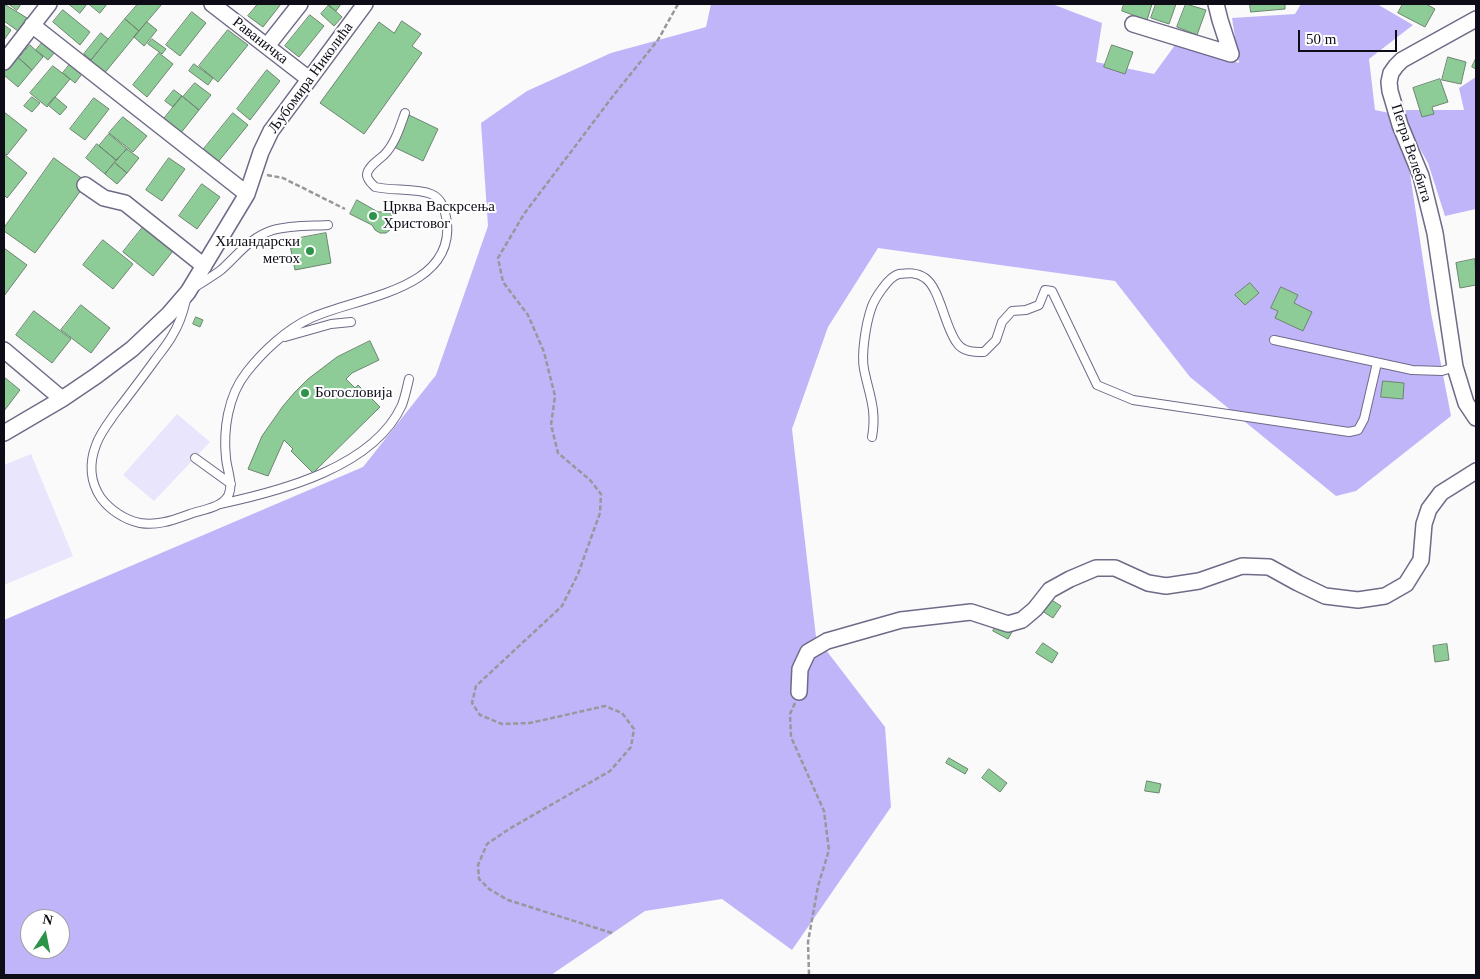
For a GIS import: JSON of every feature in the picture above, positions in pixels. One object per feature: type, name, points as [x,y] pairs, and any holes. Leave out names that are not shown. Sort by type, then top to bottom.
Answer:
[{"type":"street","points":[[4,62],[49,4]]},
{"type":"street","name":"Раваничка","points":[[212,4],[309,79]]},
{"type":"street","points":[[266,46],[300,4]]},
{"type":"street","name":"Љубомира Николића","points":[[4,433],[62,400],[132,349],[169,314],[188,292],[247,194],[256,172],[261,152],[271,131],[365,4]]},
{"type":"street","points":[[1133,24],[1231,54],[1216,4]]},
{"type":"street","name":"Петра Велебита","points":[[1475,20],[1402,60],[1393,69],[1389,82],[1400,125],[1421,176],[1435,234],[1455,367],[1466,403],[1476,418]]},
{"type":"street","points":[[32,25],[247,194]]},
{"type":"street","points":[[85,185],[104,198],[125,203],[204,266]]},
{"type":"street","points":[[4,350],[62,400]]},
{"type":"street","points":[[799,692],[800,669],[808,652],[827,641],[901,620],[971,612],[1008,624],[1022,620],[1035,609],[1050,590],[1096,568],[1115,568],[1148,583],[1166,586],[1199,581],[1242,566],[1269,567],[1325,596],[1358,600],[1385,596],[1406,584],[1421,560],[1424,524],[1429,508],[1441,493],[1476,471]]},
{"type":"lane","points":[[220,504],[228,496],[231,484],[226,459],[225,434],[235,389],[246,372],[292,328],[312,317],[389,292],[411,282],[430,270],[440,257],[446,242],[447,225],[445,210],[440,200],[430,194],[375,187],[366,174],[368,169],[386,153],[392,144],[406,113]]},
{"type":"lane","points":[[328,225],[294,226],[272,231],[256,238],[219,272],[188,292],[182,316],[172,336],[107,425],[96,444],[91,460],[92,477],[97,492],[106,505],[130,521],[163,524],[220,504],[278,491],[359,454],[375,441],[402,405],[409,379]]},
{"type":"lane","points":[[872,437],[875,422],[872,396],[864,368],[864,346],[872,308],[887,282],[896,275],[913,273],[926,278],[933,289],[957,344],[969,352],[984,352],[996,340],[1002,322],[1012,311],[1026,310],[1039,305],[1045,290],[1052,291],[1097,385],[1133,400],[1350,432],[1358,430],[1364,419],[1377,363]]},
{"type":"lane","points":[[281,338],[331,324],[351,322]]},
{"type":"lane","points":[[1274,340],[1412,370],[1442,371],[1455,367]]},
{"type":"lane","points":[[195,458],[231,484]]},
{"type":"path","points":[[612,933],[508,900],[489,889],[479,879],[478,865],[487,844],[509,829],[610,771],[631,747],[634,729],[622,714],[604,706],[530,723],[502,724],[480,715],[472,703],[476,686],[562,606],[578,574],[600,513],[601,503],[601,494],[590,480],[558,453],[551,425],[555,396],[544,352],[528,315],[502,282],[498,258],[524,214],[658,40],[678,4]]},
{"type":"path","points":[[256,172],[283,178],[345,209]]},
{"type":"path","points":[[799,692],[790,714],[791,737],[824,811],[829,850],[818,886],[808,942],[809,975]]},
{"type":"shaded area","points":[[711,4],[1052,4],[1102,23],[1096,62],[1154,74],[1175,45],[1239,63],[1232,18],[1295,14],[1301,4],[1377,4],[1413,25],[1369,59],[1375,110],[1394,114],[1409,167],[1431,313],[1451,416],[1356,491],[1336,496],[1190,377],[1115,281],[878,248],[828,327],[792,429],[816,637],[885,727],[891,807],[792,950],[722,899],[645,911],[551,975],[4,975],[4,620],[363,467],[436,375],[488,226],[481,123],[527,91],[611,53],[706,27]]},
{"type":"shaded area","points":[[1476,77],[1476,209],[1445,216],[1428,163],[1398,110],[1464,110],[1459,88]]},
{"type":"shaded area","points":[[177,414],[210,442],[154,501],[123,475]]},
{"type":"shaded area","points":[[31,454],[73,556],[4,585],[4,465]]},
{"type":"building","points":[[4,4],[27,18],[18,31],[4,21]]},
{"type":"building","points":[[9,4],[21,4],[17,10]]},
{"type":"building","points":[[69,4],[87,4],[80,13]]},
{"type":"building","points":[[89,4],[107,4],[100,13]]},
{"type":"building","points":[[138,4],[162,4],[139,31],[125,19]]},
{"type":"building","points":[[258,4],[281,4],[263,27],[248,16]]},
{"type":"building","points":[[327,4],[341,4],[336,11]]},
{"type":"building","points":[[1124,4],[1152,4],[1147,20],[1122,11]]},
{"type":"building","points":[[1156,4],[1176,4],[1169,24],[1151,18]]},
{"type":"building","points":[[1186,4],[1206,10],[1197,35],[1177,27]]},
{"type":"building","points":[[1250,4],[1285,4],[1285,9],[1251,12]]},
{"type":"building","points":[[1403,4],[1426,4],[1435,9],[1425,27],[1398,13]]},
{"type":"building","points":[[329,5],[342,17],[334,26],[321,14]]},
{"type":"building","points":[[63,10],[90,32],[80,45],[53,22]]},
{"type":"building","points":[[192,12],[206,23],[180,56],[166,45]]},
{"type":"building","points":[[310,15],[324,26],[299,57],[285,46]]},
{"type":"building","points":[[125,19],[139,31],[103,75],[89,63]]},
{"type":"building","points":[[402,21],[421,34],[412,46],[422,53],[364,134],[320,103],[379,22],[394,33]]},
{"type":"building","points":[[147,22],[157,30],[144,46],[134,37]]},
{"type":"building","points":[[4,25],[11,30],[4,40]]},
{"type":"building","points":[[228,30],[248,45],[218,82],[199,66]]},
{"type":"building","points":[[101,33],[108,39],[91,60],[84,54]]},
{"type":"building","points":[[152,39],[166,49],[162,54],[148,44]]},
{"type":"building","points":[[43,42],[55,52],[48,60],[36,50]]},
{"type":"building","points":[[30,45],[43,57],[32,70],[19,58]]},
{"type":"building","points":[[1112,45],[1133,52],[1125,74],[1104,67]]},
{"type":"building","points":[[159,53],[173,64],[147,97],[133,85]]},
{"type":"building","points":[[15,55],[32,70],[18,87],[4,75],[4,69]]},
{"type":"building","points":[[1448,57],[1466,62],[1461,84],[1442,80]]},
{"type":"building","points":[[1476,58],[1476,69],[1472,67]]},
{"type":"building","points":[[70,64],[82,74],[75,83],[63,73]]},
{"type":"building","points":[[194,64],[213,78],[208,85],[189,71]]},
{"type":"building","points":[[53,66],[70,79],[47,107],[30,93]]},
{"type":"building","points":[[267,70],[280,81],[250,120],[237,109]]},
{"type":"building","points":[[1440,79],[1448,102],[1432,107],[1434,114],[1422,117],[1413,88]]},
{"type":"building","points":[[195,83],[211,95],[199,110],[183,97]]},
{"type":"building","points":[[174,90],[182,96],[173,107],[165,101]]},
{"type":"building","points":[[182,96],[199,110],[180,134],[163,120]]},
{"type":"building","points":[[32,97],[40,103],[32,112],[24,106]]},
{"type":"building","points":[[55,97],[67,107],[60,115],[48,105]]},
{"type":"building","points":[[94,98],[109,109],[85,140],[70,129]]},
{"type":"building","points":[[4,112],[27,130],[7,155],[4,153]]},
{"type":"building","points":[[233,113],[248,125],[218,162],[203,150]]},
{"type":"building","points":[[409,115],[438,129],[423,161],[394,147]]},
{"type":"building","points":[[123,117],[147,136],[133,152],[109,133]]},
{"type":"building","points":[[109,134],[127,149],[116,160],[99,146]]},
{"type":"building","points":[[97,144],[116,160],[105,174],[86,158]]},
{"type":"building","points":[[127,149],[139,158],[127,173],[115,163]]},
{"type":"building","points":[[4,154],[27,173],[7,198],[4,195]]},
{"type":"building","points":[[54,158],[87,182],[35,253],[4,231],[4,228]]},
{"type":"building","points":[[169,158],[185,169],[162,201],[146,190]]},
{"type":"building","points":[[115,163],[127,173],[117,184],[105,174]]},
{"type":"building","points":[[202,184],[220,197],[197,229],[179,216]]},
{"type":"building","name":"Црква Васкрсења Христовог","points":[[357,200],[378,212],[387,211],[391,214],[394,222],[390,230],[386,233],[380,233],[372,225],[350,214]]},
{"type":"building","points":[[143,227],[173,251],[153,276],[123,252]]},
{"type":"building","name":"Хиландарски метох","points":[[326,233],[331,263],[295,270],[289,240]]},
{"type":"building","points":[[103,240],[133,264],[113,289],[83,265]]},
{"type":"building","points":[[4,248],[27,265],[4,296]]},
{"type":"building","points":[[1475,259],[1476,285],[1460,288],[1456,263]]},
{"type":"building","points":[[1250,283],[1259,293],[1245,305],[1235,295]]},
{"type":"building","points":[[1281,287],[1298,295],[1294,303],[1312,312],[1303,331],[1275,318],[1278,311],[1271,308]]},
{"type":"building","points":[[81,305],[110,328],[91,353],[61,330]]},
{"type":"building","points":[[34,311],[71,339],[52,363],[16,335]]},
{"type":"building","points":[[196,317],[203,320],[200,327],[193,324]]},
{"type":"building","points":[[370,341],[379,360],[352,373],[346,379],[355,388],[358,385],[380,407],[313,473],[291,451],[293,449],[284,440],[268,476],[248,469],[262,436],[295,392],[308,379],[337,357]]},
{"type":"building","points":[[4,377],[20,390],[4,411]]},
{"type":"building","points":[[1383,381],[1404,383],[1403,399],[1381,397]]},
{"type":"building","points":[[1047,597],[1061,606],[1053,618],[1039,609]]},
{"type":"building","points":[[997,624],[1012,632],[1008,639],[993,631]]},
{"type":"building","points":[[1043,643],[1058,653],[1052,663],[1036,653]]},
{"type":"building","points":[[1447,644],[1449,660],[1435,662],[1433,646]]},
{"type":"building","points":[[949,758],[968,769],[965,774],[946,763]]},
{"type":"building","points":[[989,769],[1007,783],[1000,792],[982,778]]},
{"type":"building","points":[[1147,781],[1161,784],[1159,793],[1145,791]]},
{"type":"place","name":"Црква Васкрсења Христовог","points":[[373,216]]},
{"type":"place","name":"Хиландарски метох","points":[[310,251]]},
{"type":"place","name":"Богословија","points":[[305,393]]}]
